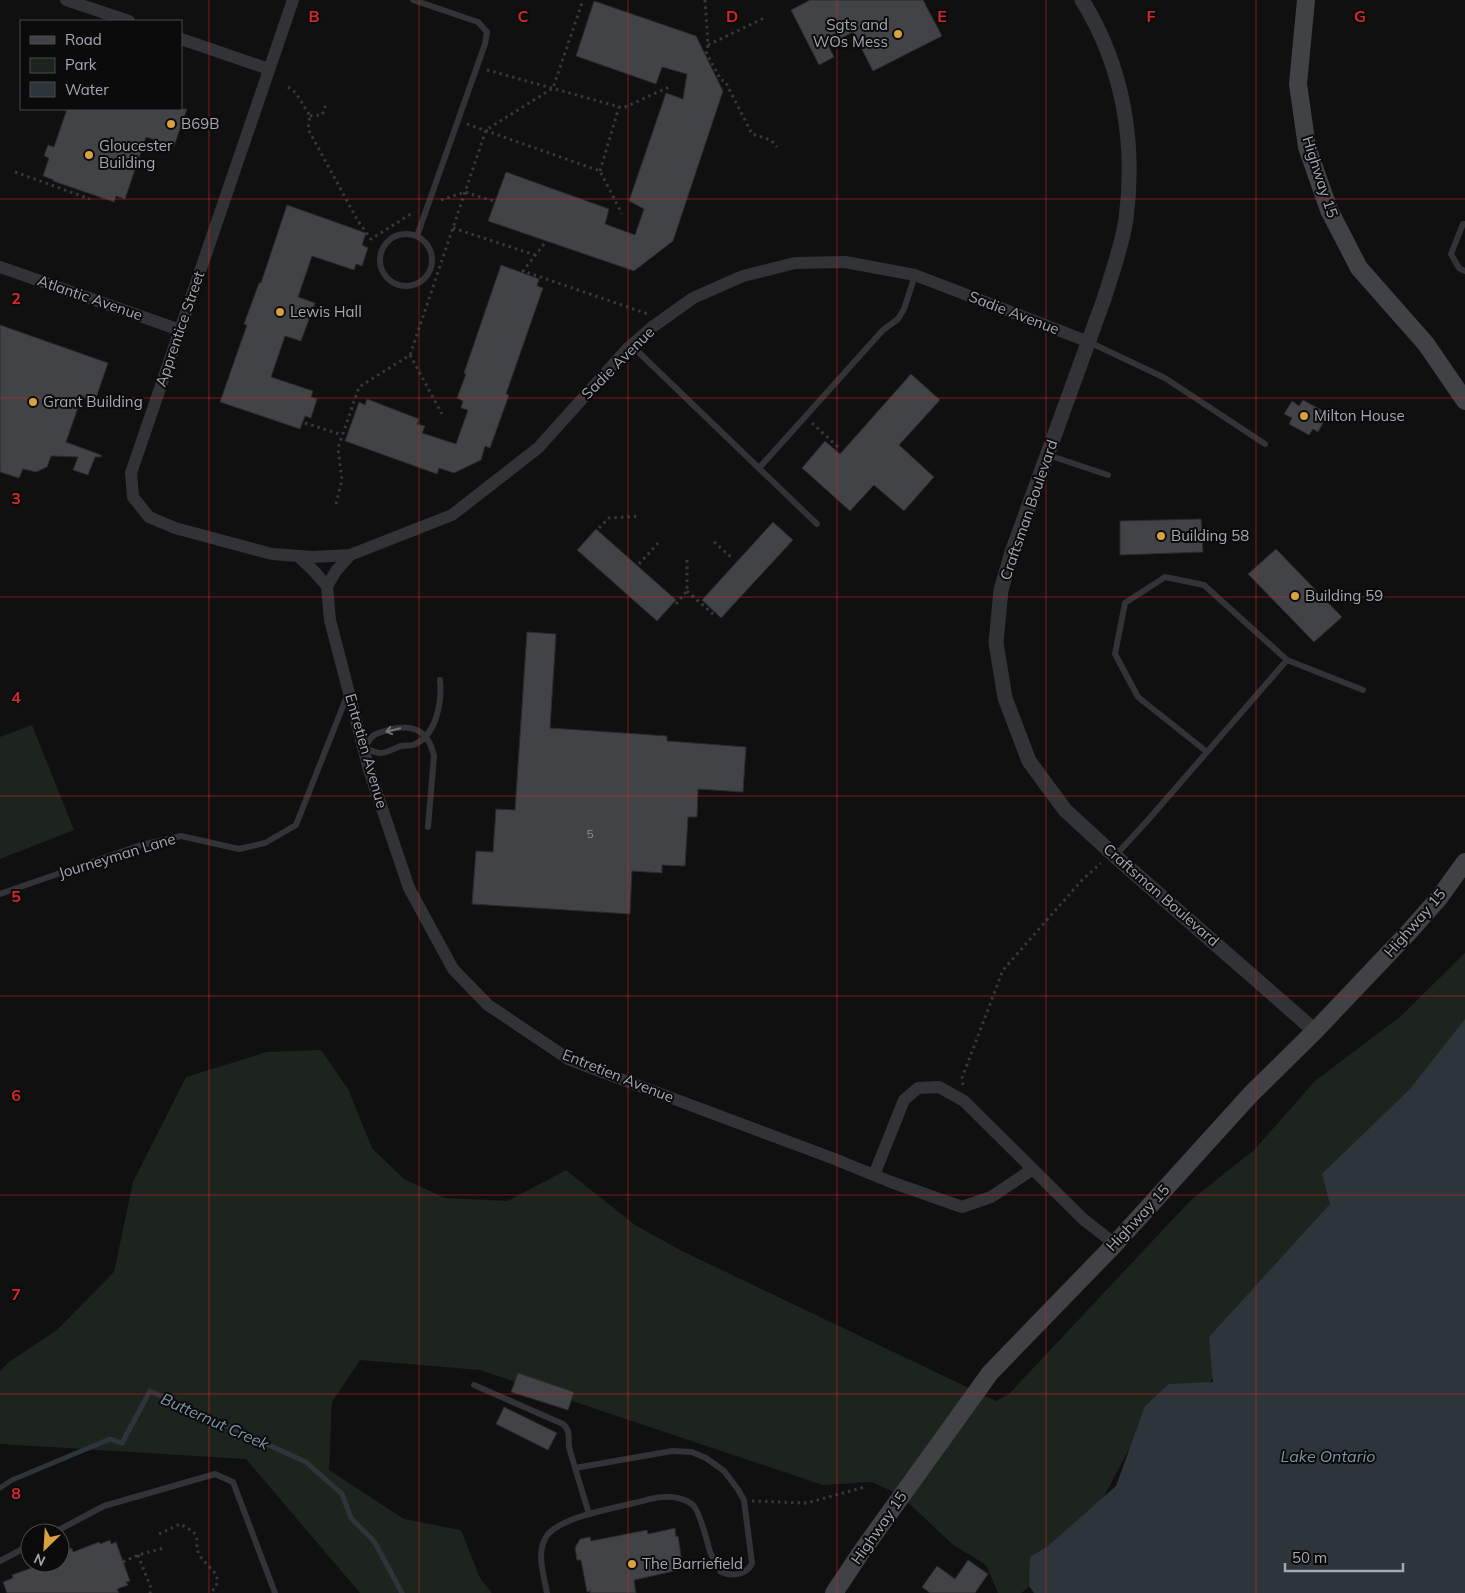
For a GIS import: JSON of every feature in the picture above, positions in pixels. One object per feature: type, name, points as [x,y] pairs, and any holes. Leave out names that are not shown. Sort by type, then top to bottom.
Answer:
[{"type":"main road","name":"Highway 15","points":[[1306,0],[1298,84],[1307,147],[1329,210],[1359,268],[1426,344],[1465,401]]},
{"type":"main road","name":"Highway 15","points":[[834,1593],[990,1373],[1114,1244],[1251,1094],[1315,1031],[1408,933],[1439,898],[1465,862]]},
{"type":"street","points":[[66,0],[126,20]]},
{"type":"street","name":"Apprentice Street","points":[[293,0],[131,472],[133,497],[149,517],[175,528],[272,554],[312,557],[350,555]]},
{"type":"street","name":"Craftsman Boulevard","points":[[1082,0],[1095,21],[1116,74],[1128,131],[1129,180],[1126,220],[1117,258],[1089,342],[1012,552],[1001,590],[996,643],[1005,698],[1030,761],[1065,810],[1315,1031]]},
{"type":"street","points":[[182,39],[269,69]]},
{"type":"street","name":"Sadie Avenue","points":[[350,555],[452,515],[538,448],[631,345],[692,298],[743,276],[795,263],[845,262],[915,275],[1089,342]]},
{"type":"street","name":"Atlantic Avenue","points":[[0,267],[180,330]]},
{"type":"street","points":[[298,556],[327,586],[336,571],[350,555]]},
{"type":"street","name":"Entretien Avenue","points":[[327,586],[330,620],[369,770],[409,888],[453,969],[488,1005],[570,1060],[962,1207],[991,1197],[1032,1169]]},
{"type":"street","points":[[874,1175],[904,1100],[918,1088],[939,1087],[964,1101],[1084,1219],[1114,1244]]},
{"type":"lane","points":[[413,0],[478,22],[487,32],[485,44],[417,236]]},
{"type":"lane","points":[[1465,224],[1463,224],[1451,254],[1459,268],[1465,271]]},
{"type":"lane","points":[[406,234],[417,236],[424,240],[429,247],[433,263],[429,274],[421,282],[410,286],[399,286],[390,281],[383,273],[380,262],[381,252],[387,242],[396,236],[406,234]]},
{"type":"lane","points":[[759,468],[883,330],[898,319],[904,309],[915,275]]},
{"type":"lane","points":[[1089,342],[1165,378],[1265,444]]},
{"type":"lane","points":[[631,345],[817,524]]},
{"type":"lane","points":[[1047,454],[1108,475]]},
{"type":"lane","points":[[1207,752],[1138,697],[1115,654],[1125,603],[1165,577],[1204,585],[1287,660],[1363,690]]},
{"type":"lane","points":[[1115,856],[1287,660]]},
{"type":"lane","points":[[428,827],[434,756],[432,746],[426,736],[413,727],[396,728],[374,735],[364,748],[380,753],[402,746],[413,746],[426,736],[440,707],[440,680]]},
{"type":"lane","name":"Journeyman Lane","points":[[0,894],[141,845],[181,836],[239,849],[265,843],[296,825],[349,692]]},
{"type":"lane","points":[[474,1385],[563,1424],[567,1428],[574,1468],[589,1514]]},
{"type":"lane","points":[[547,1593],[541,1555],[542,1544],[554,1529],[589,1514],[663,1497],[679,1498],[689,1502],[696,1509],[715,1564],[721,1572],[732,1574],[744,1572],[750,1568],[752,1563],[744,1500],[724,1471],[706,1458],[692,1452],[672,1451],[574,1468]]},
{"type":"lane","points":[[70,1524],[104,1506],[215,1474],[233,1482],[275,1593]]},
{"type":"lane","points":[[0,1561],[20,1550]]},
{"type":"path","points":[[336,504],[342,480],[338,448],[350,420],[359,387],[410,356],[486,130],[553,88],[583,0]]},
{"type":"path","points":[[705,0],[708,45],[706,52],[722,80],[725,81],[752,134],[771,140],[777,146]]},
{"type":"path","points":[[708,45],[764,18]]},
{"type":"path","points":[[477,67],[623,108],[669,87]]},
{"type":"path","points":[[288,87],[296,93],[310,116],[308,129],[358,221],[371,239],[429,201],[465,192],[493,201]]},
{"type":"path","points":[[310,116],[322,115],[327,102]]},
{"type":"path","points":[[600,171],[619,106]]},
{"type":"path","points":[[458,120],[600,171],[622,214]]},
{"type":"path","points":[[15,172],[90,199]]},
{"type":"path","points":[[453,228],[535,255]]},
{"type":"path","points":[[544,244],[523,271],[663,319]]},
{"type":"path","points":[[410,356],[442,414]]},
{"type":"path","points":[[805,416],[839,448]]},
{"type":"path","points":[[305,423],[342,435]]},
{"type":"path","points":[[599,528],[609,518],[640,516]]},
{"type":"path","points":[[639,564],[659,542]]},
{"type":"path","points":[[714,542],[732,558]]},
{"type":"path","points":[[676,604],[687,591],[687,560]]},
{"type":"path","points":[[687,591],[714,615]]},
{"type":"path","points":[[964,1101],[962,1078],[1003,970],[1082,880],[1101,863]]},
{"type":"path","points":[[744,1500],[807,1503],[866,1486]]},
{"type":"path","points":[[159,1534],[180,1524],[196,1533],[198,1538],[197,1552],[203,1561],[214,1571],[217,1579],[215,1589],[210,1593]]},
{"type":"path","points":[[123,1562],[138,1555],[164,1548]]},
{"type":"path","points":[[138,1555],[151,1588],[150,1593]]},
{"type":"green space","points":[[32,725],[74,830],[0,859],[0,737]]},
{"type":"green space","points":[[1465,953],[1465,1051],[1243,1331],[1200,1398],[1138,1432],[1089,1525],[1043,1576],[1021,1593],[998,1593],[986,1565],[952,1544],[900,1495],[872,1482],[823,1485],[480,1370],[360,1360],[332,1402],[329,1470],[404,1519],[461,1530],[480,1578],[492,1593],[360,1593],[246,1459],[0,1444],[0,1371],[9,1362],[57,1330],[114,1272],[133,1182],[186,1077],[267,1052],[321,1050],[348,1089],[372,1148],[404,1179],[445,1198],[508,1201],[566,1170],[635,1225],[682,1251],[996,1401],[1009,1394],[1190,1201],[1254,1150],[1315,1081],[1401,1016]]},
{"type":"water","name":"Lake Ontario","points":[[1465,1019],[1465,1593],[1034,1593],[1029,1586],[1030,1557],[1048,1546],[1116,1486],[1145,1406],[1169,1384],[1213,1382],[1209,1337],[1330,1204],[1322,1174],[1410,1089]]},
{"type":"building","name":"Sgts and WOs Mess","points":[[810,0],[923,0],[942,36],[873,71],[853,32],[828,45],[834,57],[819,65],[791,10]]},
{"type":"building","points":[[594,1],[696,36],[723,91],[673,241],[634,271],[488,221],[506,172],[609,209],[605,224],[635,235],[644,209],[629,201],[666,93],[683,99],[687,74],[662,67],[656,84],[576,56]]},
{"type":"building","name":"Gloucester Building","points":[[187,109],[174,146],[146,137],[125,199],[116,196],[114,202],[43,176],[49,158],[44,156],[48,145],[54,147],[67,110]]},
{"type":"building","name":"Lewis Hall","points":[[287,205],[366,233],[362,245],[368,248],[362,266],[356,264],[354,270],[312,256],[298,297],[315,303],[301,341],[285,336],[271,377],[313,391],[311,397],[317,399],[311,418],[305,416],[300,429],[220,402],[247,325],[244,324],[259,283],[261,283]]},
{"type":"building","points":[[501,265],[539,279],[537,286],[543,288],[506,394],[509,395],[490,448],[485,446],[481,460],[454,473],[439,468],[437,474],[345,441],[359,402],[365,405],[367,399],[419,419],[417,424],[425,426],[422,433],[456,444],[468,410],[461,408],[463,401],[457,398]]},
{"type":"building","name":"Grant Building","points":[[0,325],[108,363],[95,401],[82,396],[66,442],[101,455],[101,457],[95,457],[88,475],[73,470],[78,457],[51,456],[47,467],[36,472],[23,469],[19,478],[0,472]]},
{"type":"building","points":[[911,374],[940,400],[899,445],[934,477],[904,511],[874,485],[850,511],[802,468],[825,441],[840,454]]},
{"type":"building","name":"Milton House","points":[[1303,400],[1323,411],[1319,419],[1324,421],[1318,432],[1313,429],[1309,435],[1289,424],[1292,418],[1284,414],[1292,401],[1299,406]]},
{"type":"building","name":"Building 58","points":[[1201,519],[1203,552],[1120,555],[1120,521]]},
{"type":"building","points":[[773,522],[793,540],[721,618],[702,600]]},
{"type":"building","points":[[596,529],[676,600],[657,621],[577,550]]},
{"type":"building","name":"Building 59","points":[[1276,549],[1342,617],[1314,642],[1248,574]]},
{"type":"building","points":[[527,632],[556,634],[550,728],[667,736],[667,741],[746,747],[743,792],[698,789],[697,817],[688,817],[685,866],[662,865],[662,873],[632,871],[630,914],[472,904],[476,851],[493,852],[496,809],[515,810]]},
{"type":"building","points":[[518,1373],[574,1392],[568,1410],[511,1392]]},
{"type":"building","points":[[504,1407],[557,1433],[548,1450],[496,1424]]},
{"type":"building","name":"The Barriefield","points":[[675,1528],[683,1569],[634,1580],[636,1593],[587,1592],[581,1560],[577,1560],[575,1548],[580,1539],[590,1537],[591,1541],[647,1530],[648,1534]]},
{"type":"building","points":[[110,1540],[111,1544],[116,1542],[130,1581],[126,1582],[128,1585],[117,1589],[119,1593],[7,1593],[3,1582],[13,1578],[12,1575],[20,1572],[70,1573],[70,1549],[72,1548],[73,1552],[99,1542],[100,1544]]},
{"type":"building","points":[[968,1560],[988,1574],[975,1593],[930,1593],[922,1587],[937,1566],[955,1579]]},
{"type":"waterway","name":"Butternut Creek","points":[[0,1488],[12,1480],[110,1439],[122,1443],[150,1391],[306,1462],[342,1494],[351,1518],[374,1541],[402,1593]]},
{"type":"place","name":"Sgts and WOs Mess","points":[[898,34]]},
{"type":"place","name":"B69B","points":[[171,124]]},
{"type":"place","name":"Gloucester Building","points":[[89,155]]},
{"type":"place","name":"Lewis Hall","points":[[280,312]]},
{"type":"place","name":"Grant Building","points":[[33,402]]},
{"type":"place","name":"Milton House","points":[[1304,416]]},
{"type":"place","name":"Building 58","points":[[1161,536]]},
{"type":"place","name":"Building 59","points":[[1295,596]]},
{"type":"place","name":"The Barriefield","points":[[632,1564]]}]
